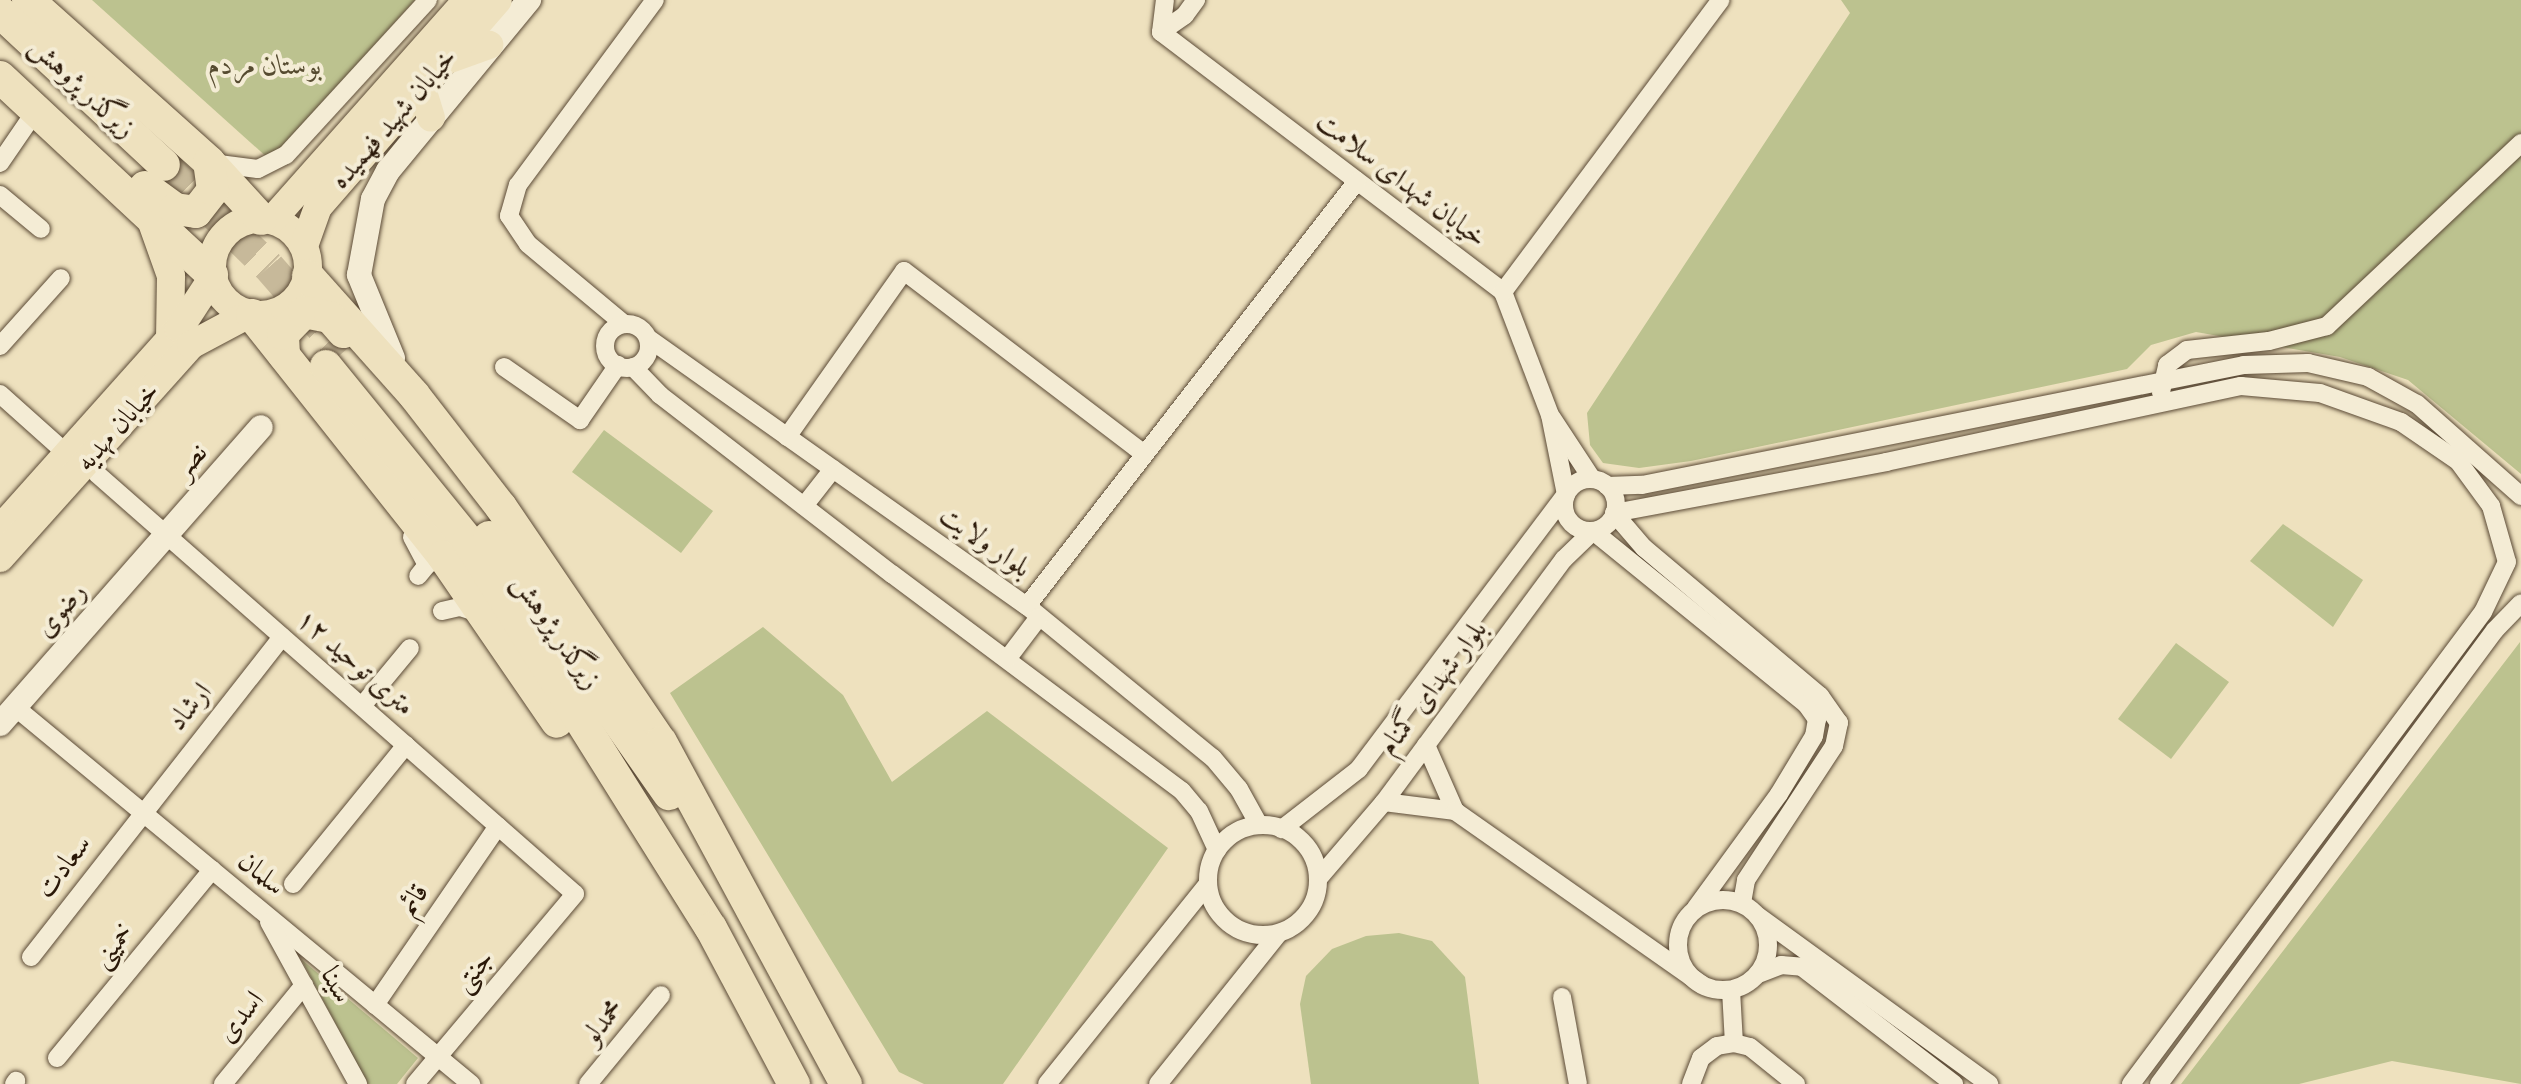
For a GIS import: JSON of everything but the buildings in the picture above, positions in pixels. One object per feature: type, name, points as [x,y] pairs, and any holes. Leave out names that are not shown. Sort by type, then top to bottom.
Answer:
[{"type":"highway","points":[[28,0],[209,162],[267,220]]},
{"type":"highway","name":"زیرگذر پژوهش","points":[[0,12],[153,185]]},
{"type":"highway","name":"زیرگذر پژوهش","points":[[0,54],[153,185]]},
{"type":"highway","points":[[0,77],[48,120],[183,213],[202,209],[210,199],[209,162]]},
{"type":"highway","points":[[48,120],[153,185],[213,276]]},
{"type":"highway","points":[[306,261],[501,507],[661,742],[846,1084]]},
{"type":"highway","points":[[284,355],[288,325],[304,312],[316,311],[330,317],[366,358],[386,364]]},
{"type":"highway","points":[[251,314],[364,455],[484,615],[642,845],[711,928],[794,1084]]},
{"type":"highway","name":"زیرگذر پژوهش","points":[[711,928],[468,541],[334,359],[483,528],[759,921]]},
{"type":"main road","name":"خیابان شهید فهمیده","points":[[267,220],[467,0]]},
{"type":"main road","name":"خیابان شهید فهمیده","points":[[306,261],[318,207],[498,0]]},
{"type":"main road","points":[[443,61],[489,45]]},
{"type":"main road","points":[[421,85],[431,117]]},
{"type":"main road","points":[[153,185],[171,276],[170,339]]},
{"type":"main road","points":[[267,220],[285,226],[306,261],[303,290],[282,311],[251,314],[226,301],[213,276],[217,245],[226,233],[267,220]]},
{"type":"main road","name":"خیابان مهدیه","points":[[0,529],[170,339],[213,276]]},
{"type":"main road","name":"خیابان مهدیه","points":[[0,558],[191,345],[251,314]]},
{"type":"street","points":[[209,162],[258,169],[286,155],[428,0]]},
{"type":"street","points":[[414,395],[381,338],[359,275],[373,199],[388,171],[529,0]]},
{"type":"street","points":[[504,367],[580,420],[625,366],[645,359],[648,338],[639,327],[624,324],[528,244],[509,216],[518,185],[655,0]]},
{"type":"street","points":[[1161,32],[1165,0]]},
{"type":"street","points":[[1161,32],[1185,15],[1196,0]]},
{"type":"street","points":[[1701,984],[1689,975],[1678,948],[1685,919],[1779,794],[1814,736],[1817,719],[1806,704],[1593,531],[1578,528],[1567,517],[1566,494],[1550,415],[1503,292],[1721,0]]},
{"type":"street","name":"خیابان شهدای سلامت","points":[[1161,32],[1503,292]]},
{"type":"street","points":[[0,163],[48,120]]},
{"type":"street","points":[[2162,394],[2167,365],[2187,350],[2269,341],[2327,326],[2521,143]]},
{"type":"street","points":[[1008,658],[1033,611],[1144,454],[1357,181]]},
{"type":"street","points":[[0,195],[41,229]]},
{"type":"street","points":[[787,437],[904,271],[1144,454]]},
{"type":"street","points":[[0,346],[61,278]]},
{"type":"street","points":[[624,324],[612,330],[605,342],[608,356],[1182,791],[1199,811],[1217,850]]},
{"type":"street","name":"بلوار ولایت","points":[[648,338],[1033,611],[1213,758],[1239,789],[1259,825]]},
{"type":"street","points":[[1614,513],[2162,394],[2244,365],[2308,363],[2368,377],[2417,404],[2521,496]]},
{"type":"street","points":[[1566,494],[1577,483],[1642,485],[2162,394],[2241,386],[2271,387],[2361,404],[2401,422],[2458,461],[2491,506],[2507,562],[2483,612],[2131,1084]]},
{"type":"street","points":[[0,394],[67,454]]},
{"type":"street","points":[[1550,415],[1615,499],[1614,513],[1606,525],[1593,531]]},
{"type":"street","name":"نصر","points":[[166,535],[261,427]]},
{"type":"street","points":[[364,455],[426,561],[418,576]]},
{"type":"street","points":[[804,506],[833,469]]},
{"type":"street","name":"۱۲ متری توحید","points":[[97,474],[575,894]]},
{"type":"street","name":"بلوار شهدای گمنام","points":[[1282,829],[1359,769],[1566,494]]},
{"type":"street","points":[[1614,513],[1644,548],[1820,696],[1839,723],[1834,746],[1746,880],[1742,903]]},
{"type":"street","name":"بلوار شهدای گمنام","points":[[1318,879],[1384,802],[1564,559],[1593,531]]},
{"type":"street","name":"رضوی","points":[[8,716],[166,535]]},
{"type":"street","points":[[2159,1084],[2495,630],[2521,603]]},
{"type":"street","points":[[442,611],[460,607],[484,615]]},
{"type":"street","name":"ارشاد","points":[[141,812],[282,637]]},
{"type":"street","points":[[362,706],[410,648]]},
{"type":"street","name":"سلمان","points":[[8,716],[141,812],[471,1084]]},
{"type":"street","points":[[293,884],[406,745]]},
{"type":"street","points":[[1426,745],[1455,811]]},
{"type":"street","points":[[1384,802],[1455,811],[1701,984],[1731,990],[1781,965],[1802,967],[1954,1084]]},
{"type":"street","name":"سعادت","points":[[31,957],[141,812]]},
{"type":"street","points":[[1047,1084],[1208,884],[1217,850],[1243,829],[1259,825],[1282,829],[1303,842],[1318,879],[1305,916],[1278,934],[1158,1084]]},
{"type":"street","name":"قائم","points":[[375,1005],[498,826]]},
{"type":"street","name":"خمینی","points":[[57,1058],[212,870]]},
{"type":"street","points":[[1208,884],[1225,921],[1259,936],[1278,934]]},
{"type":"street","name":"جنتی","points":[[415,1084],[575,894]]},
{"type":"street","points":[[1696,908],[1719,900],[1742,903],[1989,1084]]},
{"type":"street","name":"سینا","points":[[265,914],[358,1084]]},
{"type":"street","points":[[1758,916],[1769,945],[1758,974]]},
{"type":"street","name":"اسدی","points":[[223,1084],[304,985]]},
{"type":"street","points":[[1731,990],[1734,1043]]},
{"type":"street","name":"محمدلو","points":[[588,1084],[661,995]]},
{"type":"street","points":[[1562,997],[1578,1084]]},
{"type":"street","points":[[1691,1084],[1701,1058],[1717,1046],[1734,1043],[1750,1047],[1796,1084]]},
{"type":"green space","name":"بوستان مردم","points":[[92,0],[415,0],[270,160]]},
{"type":"green space","points":[[1841,0],[2521,0],[2521,474],[2408,380],[2340,357],[2196,332],[2151,345],[2127,369],[1691,461],[1639,468],[1603,463],[1590,445],[1587,413],[1850,13]]},
{"type":"green space","points":[[604,430],[713,511],[681,553],[572,472]]},
{"type":"green space","points":[[2283,524],[2363,580],[2333,627],[2250,561]]},
{"type":"green space","points":[[763,627],[843,695],[892,782],[987,711],[1168,848],[1003,1084],[924,1084],[899,1072],[670,693]]},
{"type":"green space","points":[[2520,642],[2521,1084],[2392,1061],[2299,1084],[2181,1084]]},
{"type":"green space","points":[[2176,643],[2229,682],[2171,759],[2118,719]]},
{"type":"green space","points":[[1399,933],[1432,941],[1465,977],[1479,1084],[1311,1084],[1300,1004],[1306,976],[1332,949],[1366,936]]},
{"type":"green space","points":[[301,959],[418,1058],[397,1084],[368,1084]]},
{"type":"tunnel","points":[[164,165],[269,267],[343,352]]}]
